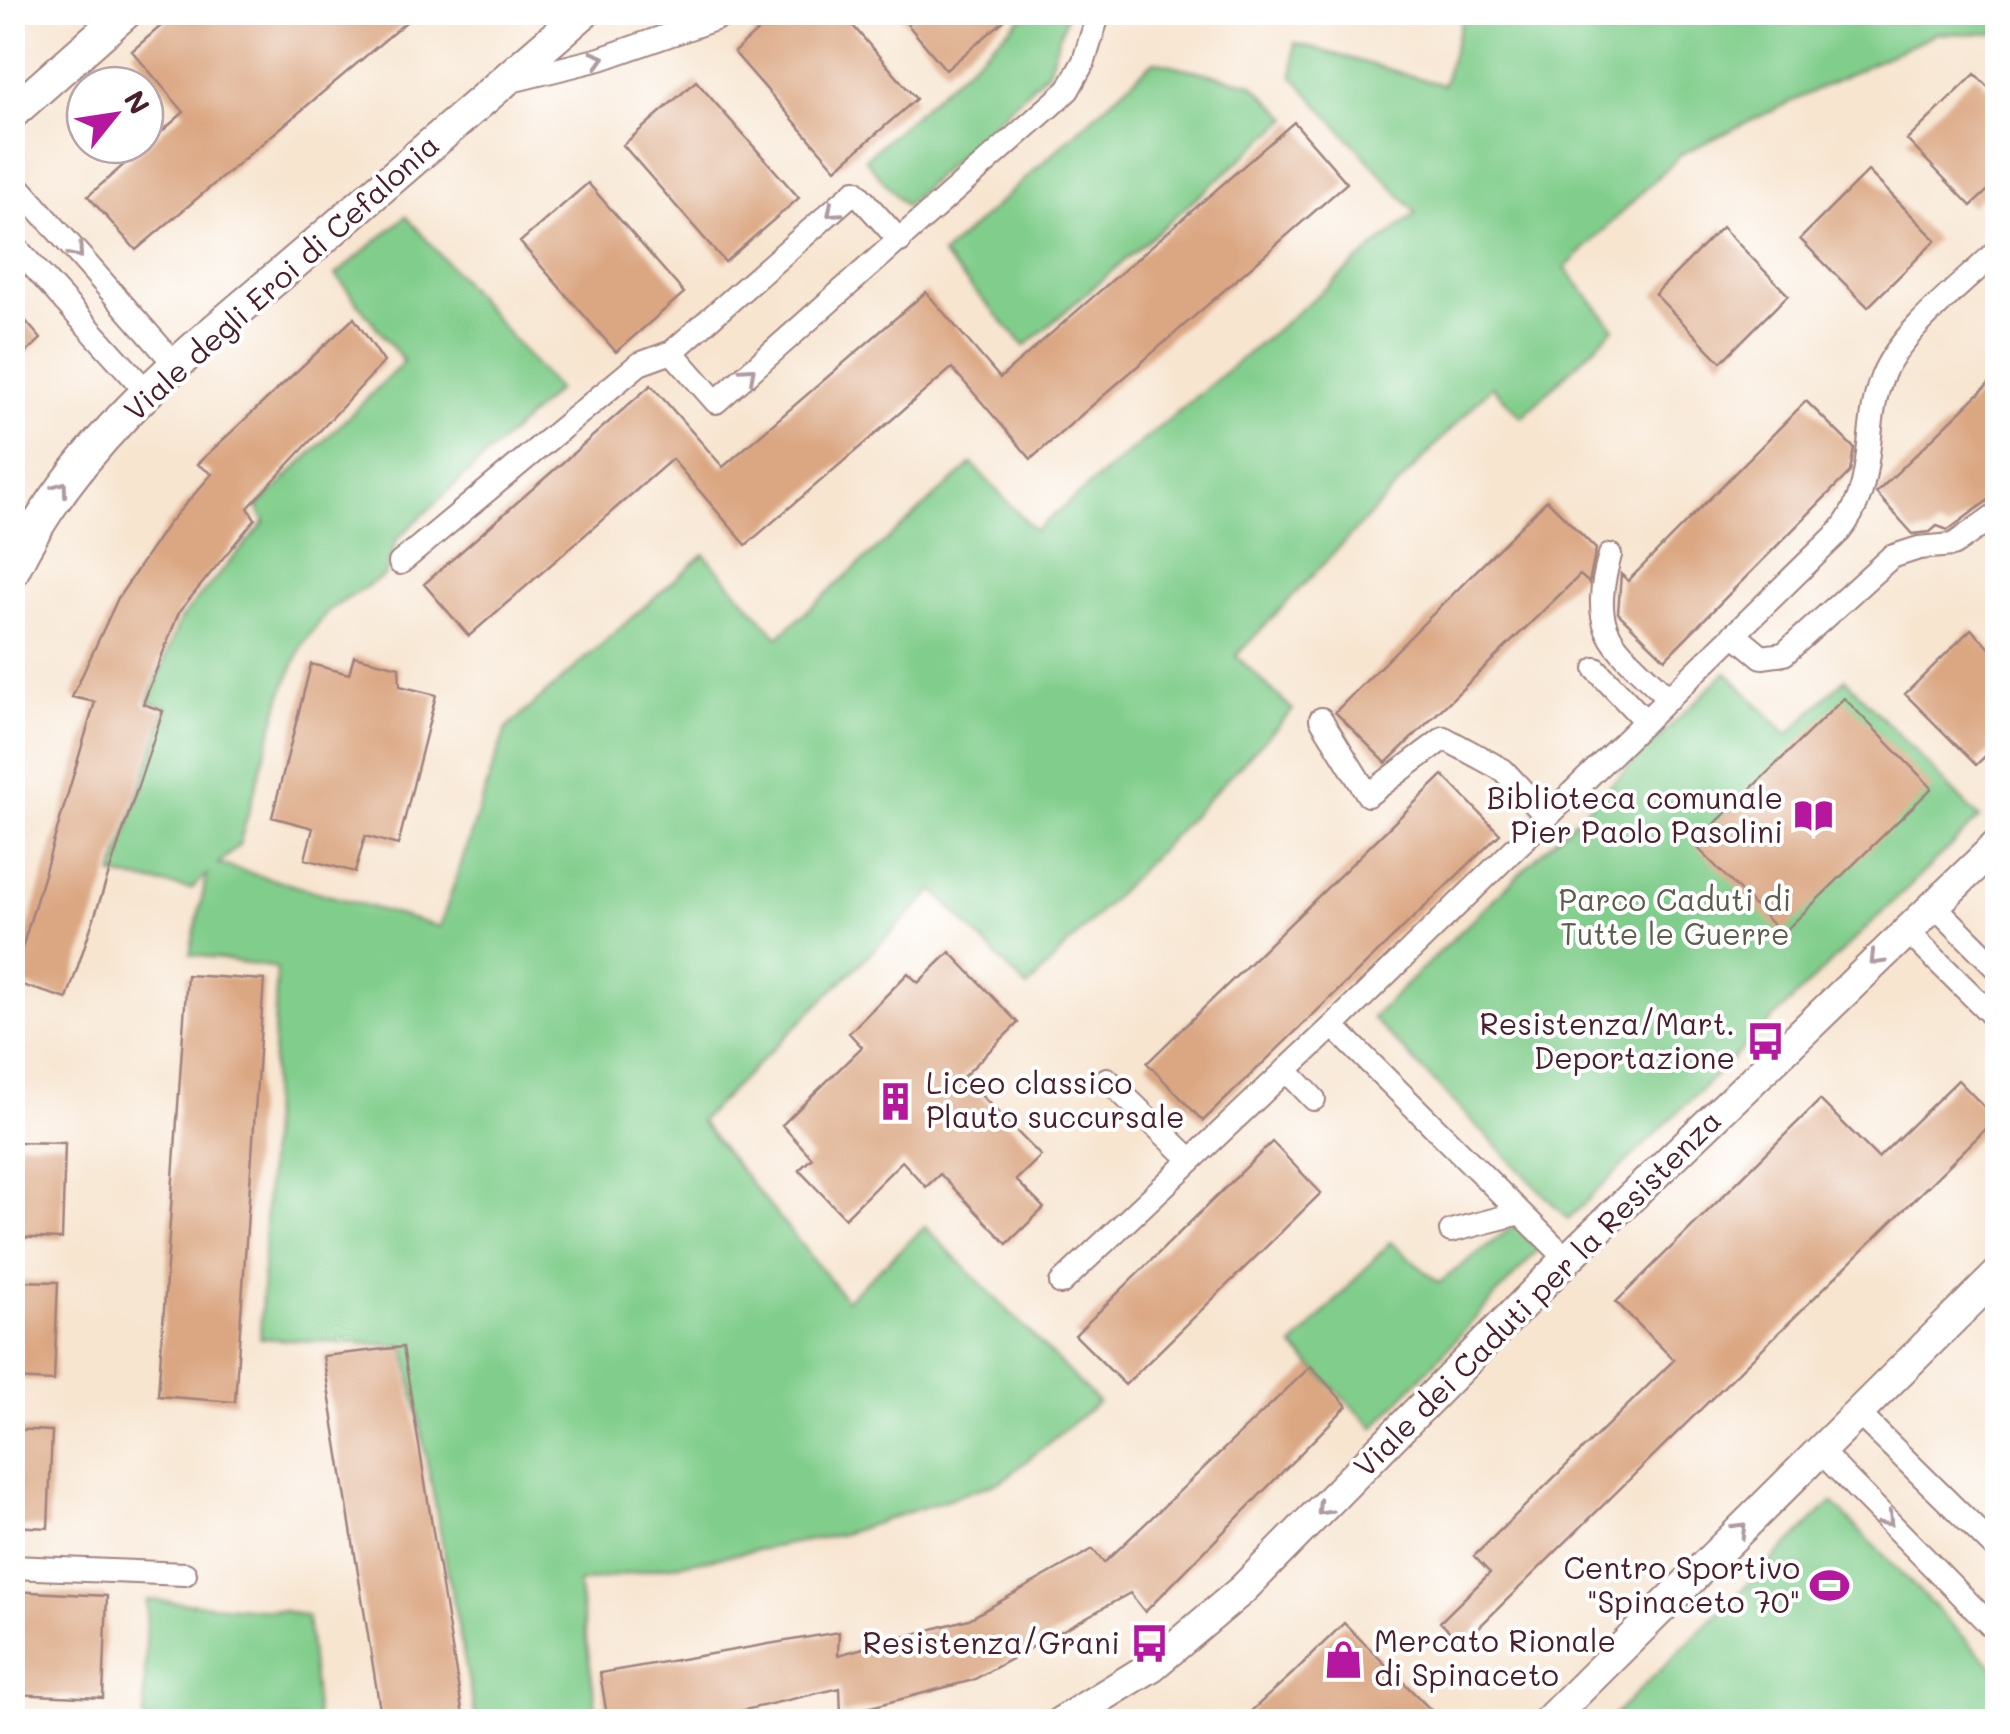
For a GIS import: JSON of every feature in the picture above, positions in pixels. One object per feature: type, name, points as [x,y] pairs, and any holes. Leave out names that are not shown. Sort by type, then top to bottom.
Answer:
[{"type":"main road","points":[[12,114],[126,12]]},
{"type":"main road","name":"Viale degli Eroi di Cefalonia","points":[[12,572],[34,526],[69,478],[146,392],[584,12]]},
{"type":"street","points":[[503,83],[600,59],[735,12]]},
{"type":"street","points":[[672,352],[716,402],[1068,90],[1084,61],[1099,12]]},
{"type":"street","points":[[12,179],[175,364]]},
{"type":"street","points":[[400,563],[638,364],[672,352],[856,191],[900,241]]},
{"type":"street","points":[[12,243],[146,392]]},
{"type":"street","points":[[1060,1284],[1332,1026],[1853,516],[1866,482],[1883,373],[1907,340],[1998,250]]},
{"type":"street","points":[[1734,634],[1762,657],[1784,654],[1890,557],[1919,548],[1953,545],[1998,513]]},
{"type":"street","points":[[1610,556],[1600,594],[1603,624],[1616,646],[1668,699]]},
{"type":"street","points":[[1596,669],[1645,721]]},
{"type":"street","points":[[1322,720],[1368,795],[1444,738],[1503,770],[1547,817]]},
{"type":"street","name":"Viale dei Caduti per la Resistenza","points":[[1061,1722],[1114,1692],[1212,1617],[1298,1536],[1566,1259],[1932,903],[1998,844]]},
{"type":"street","points":[[1932,903],[1998,969]]},
{"type":"street","points":[[1905,929],[1998,1020]]},
{"type":"street","points":[[1332,1026],[1566,1259]]},
{"type":"street","points":[[1286,1070],[1314,1099]]},
{"type":"street","points":[[1108,1079],[1191,1160]]},
{"type":"street","points":[[1451,1231],[1520,1213]]},
{"type":"street","points":[[1546,1722],[1998,1274]]},
{"type":"street","points":[[1857,1412],[1998,1551]]},
{"type":"street","points":[[1819,1450],[1998,1633]]},
{"type":"street","points":[[12,1567],[185,1574]]},
{"type":"green space","points":[[1027,13],[1067,13],[1048,71],[905,206],[865,159]]},
{"type":"green space","points":[[1464,13],[1997,13],[1997,34],[1936,33],[1681,154],[1565,268],[1614,328],[1522,417],[1492,386],[1236,656],[1293,710],[1027,988],[934,890],[700,1121],[846,1300],[925,1227],[1098,1402],[1002,1481],[843,1534],[578,1583],[598,1721],[476,1721],[405,1346],[260,1338],[277,968],[190,954],[207,875],[191,889],[113,875],[167,707],[148,702],[181,618],[265,522],[257,507],[404,362],[336,275],[406,216],[557,390],[397,539],[385,575],[329,610],[302,645],[283,691],[239,845],[218,864],[440,927],[506,729],[704,554],[778,637],[972,464],[1035,531],[1416,213],[1293,76],[1295,43],[1443,85]]},
{"type":"green space","points":[[1154,61],[1252,84],[1289,118],[1025,346],[942,255]]},
{"type":"green space","name":"Parco Caduti di Tutte le Guerre","points":[[1726,672],[1788,735],[1845,679],[1979,818],[1568,1219],[1372,1018]]},
{"type":"green space","points":[[1515,1225],[1538,1250],[1374,1428],[1293,1347],[1390,1242],[1439,1283]]},
{"type":"green space","name":"Centro Sportivo \"Spinaceto 70\"","points":[[1832,1502],[1997,1671],[1997,1721],[1608,1721]]},
{"type":"green space","points":[[147,1600],[285,1611],[307,1617],[317,1721],[144,1721]]},
{"type":"building","points":[[177,12],[418,12],[136,250],[88,196],[123,165],[165,165],[165,129],[184,112],[165,90],[165,65],[144,65],[132,51]]},
{"type":"building","points":[[779,12],[841,12],[916,99],[836,169],[734,52]]},
{"type":"building","points":[[897,12],[1014,12],[946,70]]},
{"type":"building","points":[[1975,74],[1998,97],[1998,181],[1971,206],[1907,140]]},
{"type":"building","points":[[696,81],[799,198],[725,262],[623,145]]},
{"type":"building","points":[[1294,122],[1347,183],[1031,459],[952,368],[746,545],[672,459],[469,636],[424,584],[651,385],[723,467],[926,292],[1000,378]]},
{"type":"building","points":[[1868,171],[1936,240],[1868,307],[1800,239]]},
{"type":"building","points":[[588,183],[684,293],[616,352],[520,242]]},
{"type":"building","points":[[1722,227],[1788,295],[1721,362],[1655,294]]},
{"type":"building","points":[[12,305],[41,339],[12,366]]},
{"type":"building","points":[[354,318],[384,362],[248,508],[255,519],[179,612],[143,704],[163,711],[67,999],[12,982],[95,702],[72,697],[118,598],[168,524],[212,474],[197,464]]},
{"type":"building","points":[[1998,375],[1998,493],[1948,530],[1937,526],[1930,532],[1913,534],[1876,493]]},
{"type":"building","points":[[1806,401],[1854,448],[1850,472],[1665,659],[1618,613],[1621,574],[1628,581]]},
{"type":"building","points":[[1547,500],[1596,549],[1589,583],[1580,575],[1386,763],[1335,712]]},
{"type":"building","points":[[1971,629],[1998,656],[1998,744],[1976,765],[1905,694]]},
{"type":"building","points":[[354,656],[399,667],[400,686],[436,695],[398,845],[365,836],[355,872],[305,859],[313,828],[272,817],[311,664],[349,674]]},
{"type":"building","name":"Biblioteca comunale Pier Paolo Pasolini","points":[[1844,698],[1932,788],[1782,934],[1694,844]]},
{"type":"building","points":[[1443,775],[1500,834],[1203,1121],[1147,1063]]},
{"type":"building","name":"Liceo classico Plauto succursale","points":[[950,952],[1018,1023],[963,1077],[1041,1156],[1016,1180],[1044,1208],[1007,1244],[940,1174],[926,1187],[902,1161],[845,1218],[799,1170],[812,1158],[782,1125],[862,1047],[849,1033],[908,973],[918,983]]},
{"type":"building","points":[[187,975],[264,980],[235,1402],[158,1396]]},
{"type":"building","points":[[1958,1080],[1996,1119],[1462,1644],[1440,1622],[1490,1573],[1474,1556],[1674,1360],[1616,1302],[1820,1100],[1878,1158]]},
{"type":"building","points":[[12,1142],[65,1143],[62,1239],[12,1237]]},
{"type":"building","points":[[1272,1142],[1321,1193],[1125,1385],[1075,1335]]},
{"type":"building","points":[[12,1281],[58,1282],[54,1381],[12,1379]]},
{"type":"building","points":[[403,1347],[464,1722],[382,1722],[323,1356]]},
{"type":"building","points":[[1311,1366],[1347,1406],[1145,1612],[1130,1593],[973,1680],[841,1715],[840,1688],[692,1722],[608,1722],[600,1673],[839,1632],[838,1655],[969,1619],[1093,1549],[1104,1563]]},
{"type":"building","points":[[12,1429],[52,1431],[48,1528],[12,1526]]},
{"type":"building","points":[[12,1591],[107,1596],[103,1698],[12,1694]]},
{"type":"building","name":"Mercato Rionale di Spinaceto","points":[[1344,1623],[1443,1722],[1239,1722],[1292,1674]]},
{"type":"place","name":"Biblioteca comunale Pier Paolo Pasolini","points":[[1813,816]]},
{"type":"place","name":"Resistenza/Mart. Deportazione","points":[[1765,1042]]},
{"type":"place","name":"Liceo classico Plauto succursale","points":[[896,1101]]},
{"type":"place","name":"Centro Sportivo \"Spinaceto 70\"","points":[[1830,1586]]},
{"type":"place","name":"Resistenza/Grani","points":[[1150,1644]]},
{"type":"place","name":"Mercato Rionale di Spinaceto","points":[[1344,1659]]}]
